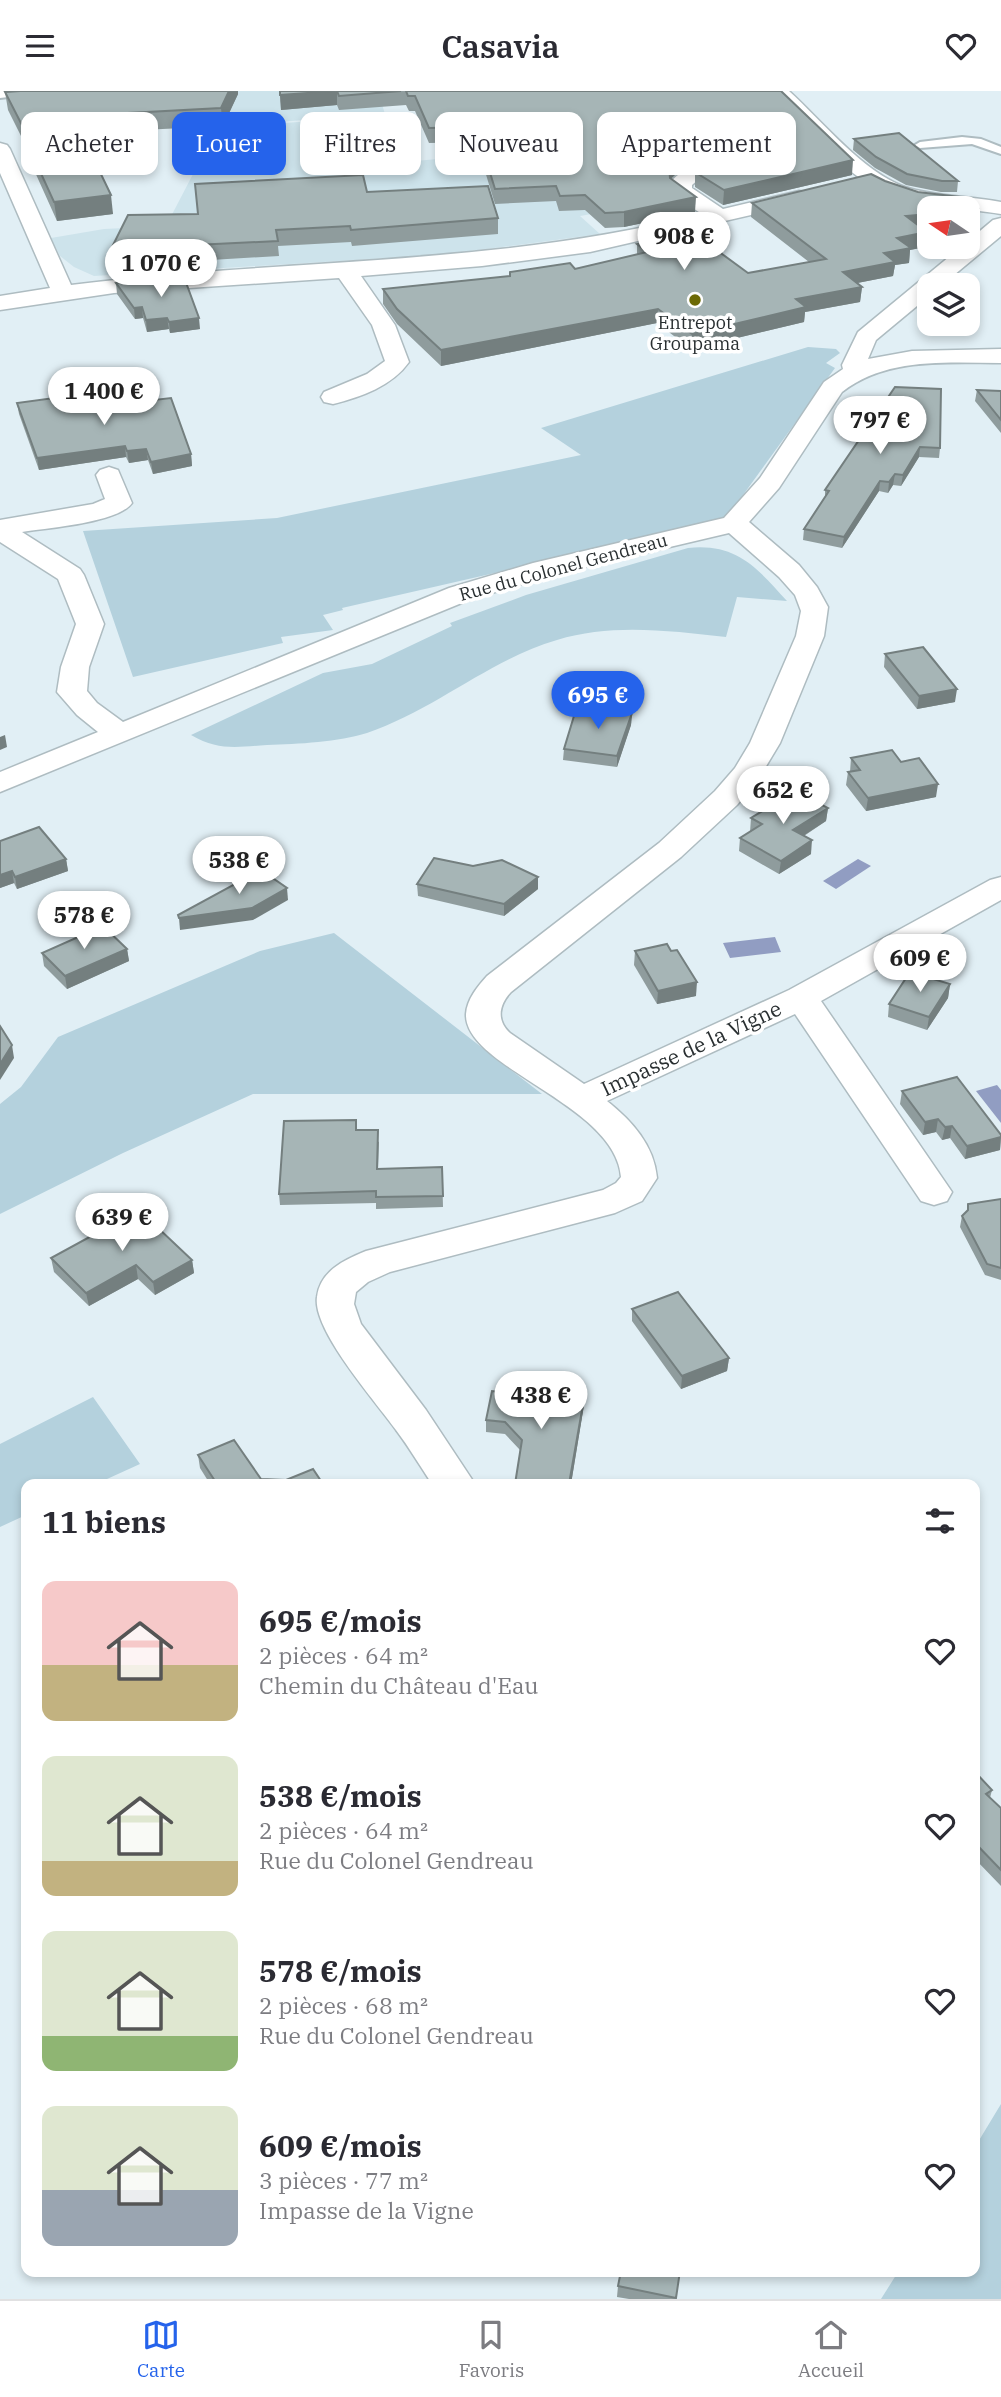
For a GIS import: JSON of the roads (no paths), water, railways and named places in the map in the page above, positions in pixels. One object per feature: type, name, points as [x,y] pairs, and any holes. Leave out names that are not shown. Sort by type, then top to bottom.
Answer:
[{"type":"main road","points":[[0,92],[18,91]]},
{"type":"street","points":[[778,91],[874,178],[901,192],[1001,208]]},
{"type":"street","points":[[0,149],[63,292]]},
{"type":"street","points":[[691,175],[681,183],[682,191],[720,216]]},
{"type":"street","points":[[0,303],[63,292],[172,279],[346,270],[534,253],[631,237],[874,178]]},
{"type":"street","points":[[855,370],[854,365],[866,337],[1001,225]]},
{"type":"street","points":[[333,397],[372,382],[390,371],[397,362],[396,349],[387,331],[346,270]]},
{"type":"street","points":[[451,1479],[412,1421],[344,1330],[336,1314],[334,1299],[341,1282],[359,1268],[379,1261],[615,1200],[629,1192],[639,1178],[637,1159],[625,1139],[581,1099],[496,1040],[484,1024],[482,1011],[488,997],[499,984],[704,821],[748,772],[765,743],[810,636],[815,619],[813,604],[774,557],[733,524],[770,483],[834,387],[855,370],[911,360],[1001,356]]},
{"type":"street","points":[[0,529],[99,511],[119,503],[109,475]]},
{"type":"street","name":"Rue du Colonel Gendreau","points":[[0,783],[458,594],[543,569],[733,524]]},
{"type":"street","points":[[0,529],[70,575],[90,624],[75,667],[72,692],[87,709],[120,734]]},
{"type":"street","name":"Impasse de la Vigne","points":[[581,1099],[801,997],[1001,887]]},
{"type":"street","name":"Impasse de la Vigne","points":[[801,997],[934,1192]]},
{"type":"lane","points":[[920,145],[968,138],[989,143],[1001,151]]},
{"type":"water","points":[[858,859],[871,866],[836,889],[823,881]]},
{"type":"water","points":[[775,937],[781,952],[730,958],[723,943]]},
{"type":"water","points":[[997,1085],[1001,1090],[1001,1123],[976,1091]]},
{"type":"place","name":"Entrepot Groupama","points":[[695,300]]}]
